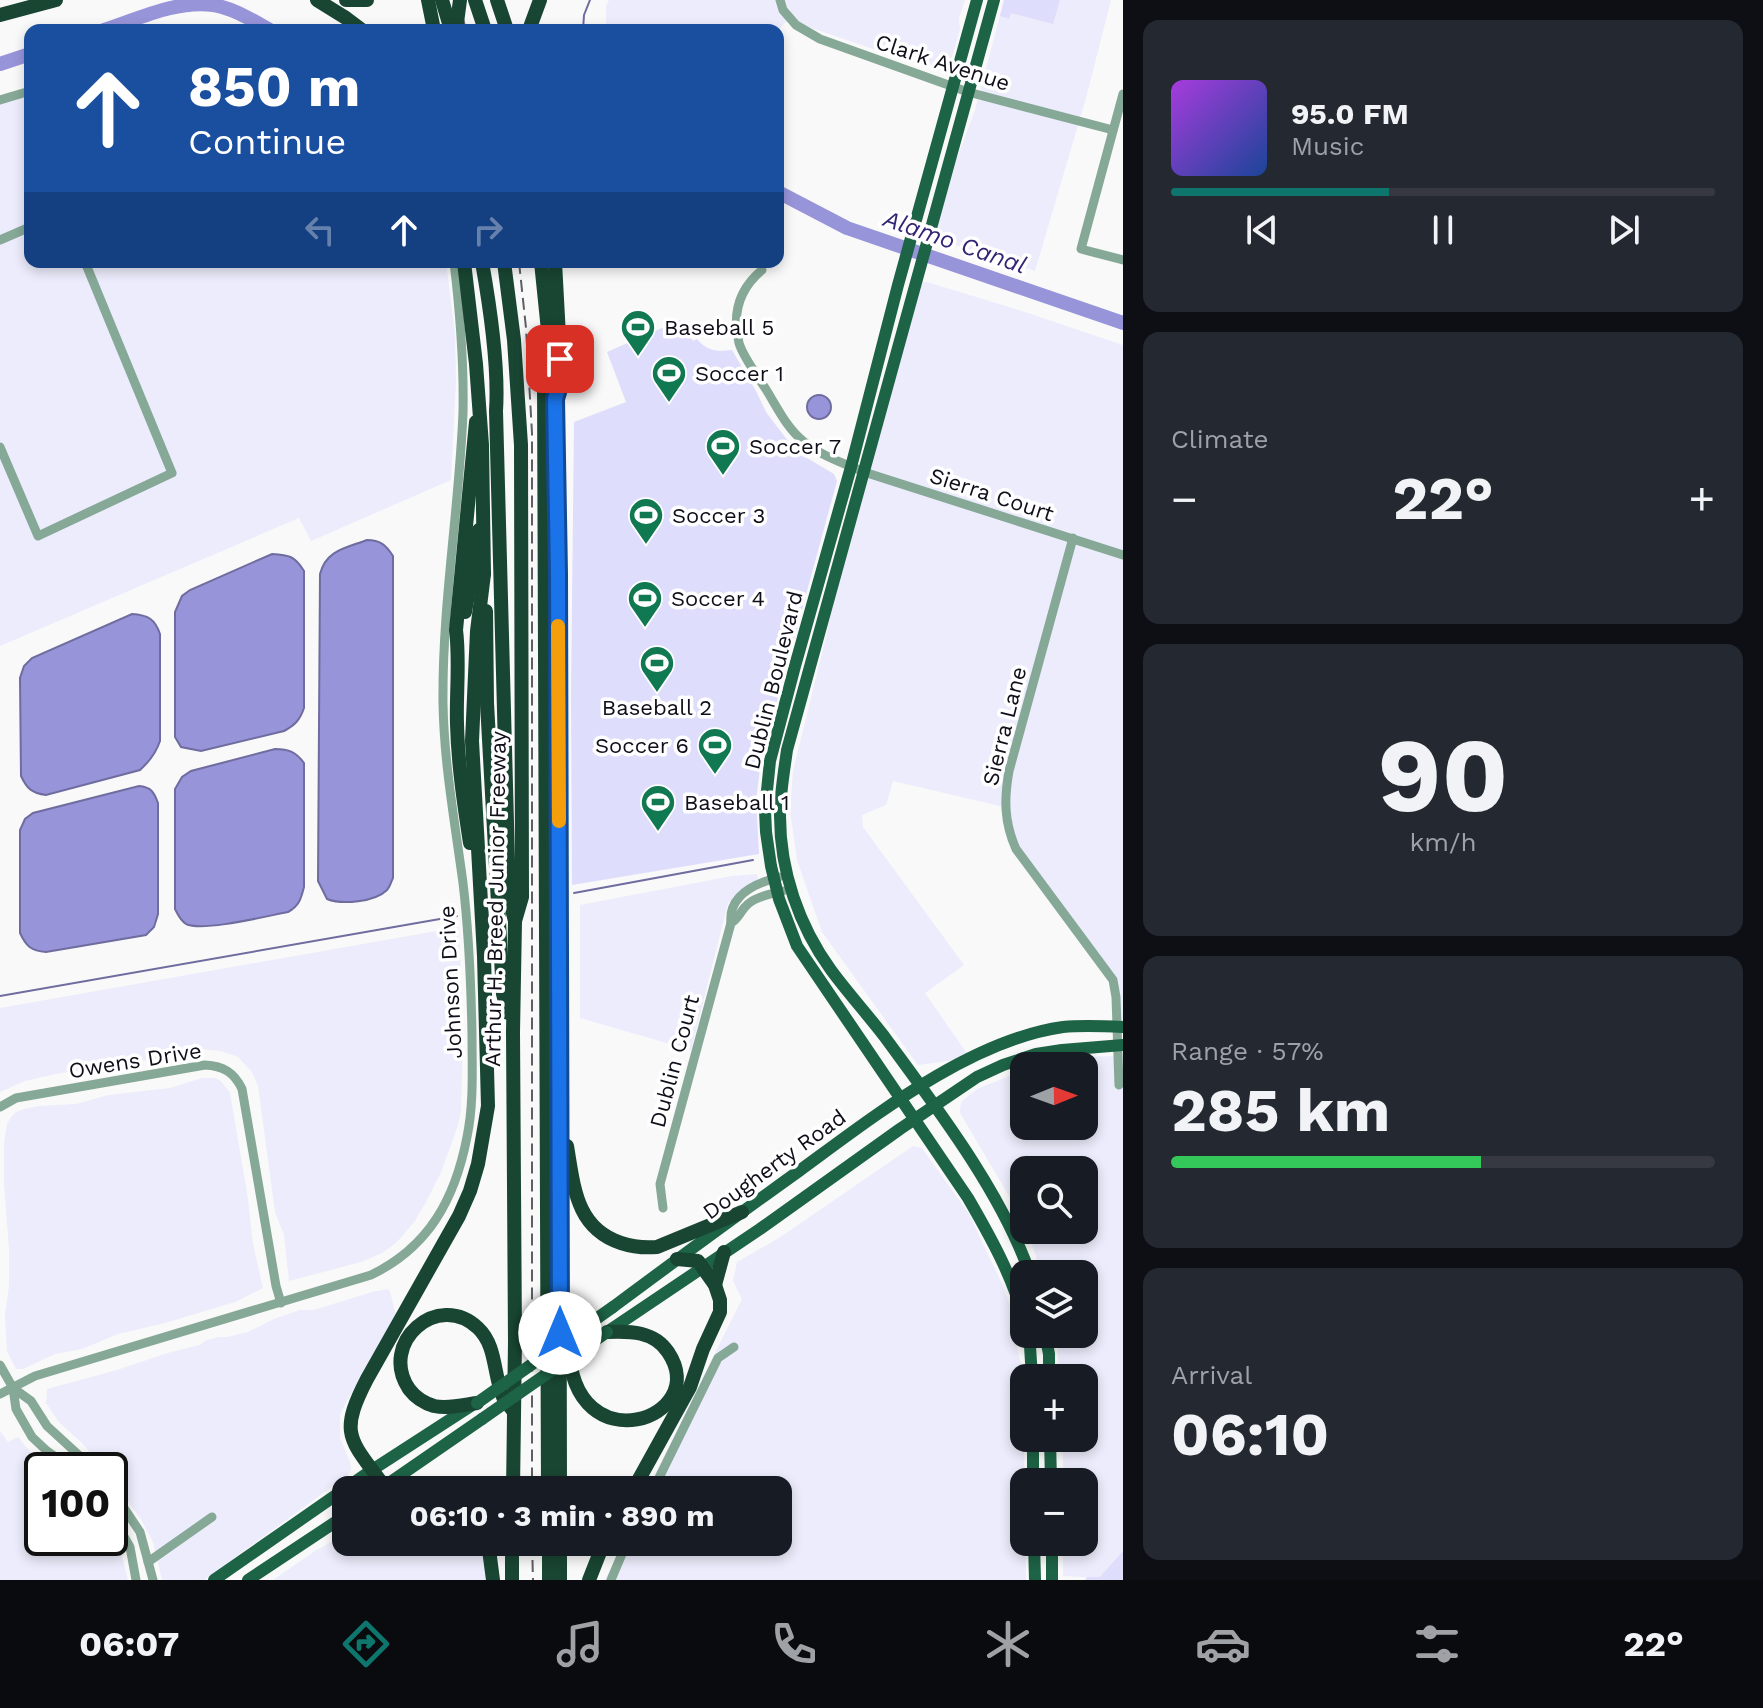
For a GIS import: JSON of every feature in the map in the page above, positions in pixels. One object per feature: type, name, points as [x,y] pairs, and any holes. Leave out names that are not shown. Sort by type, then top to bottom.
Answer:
[{"type":"highway","points":[[0,15],[56,0]]},
{"type":"highway","points":[[317,0],[353,24]]},
{"type":"highway","points":[[346,0],[367,0]]},
{"type":"highway","points":[[428,0],[433,24]]},
{"type":"highway","points":[[442,0],[451,24]]},
{"type":"highway","points":[[454,24],[460,0]]},
{"type":"highway","points":[[475,0],[483,24]]},
{"type":"highway","points":[[497,0],[505,24]]},
{"type":"highway","points":[[531,24],[540,0]]},
{"type":"highway","points":[[375,1476],[355,1446],[350,1430],[355,1403],[459,1216],[470,1191],[484,1133],[488,1079],[472,741],[484,574],[482,445],[468,268]]},
{"type":"highway","points":[[468,268],[477,318],[478,382],[457,608],[457,723],[467,825],[481,903]]},
{"type":"highway","points":[[458,646],[477,541],[497,391],[483,268]]},
{"type":"highway","name":"Arthur H. Breed Junior Freeway","points":[[505,268],[514,340],[521,445],[522,897],[515,921],[513,1032],[513,1476]]},
{"type":"highway","points":[[534,268],[544,365],[546,454],[548,1476]]},
{"type":"highway","points":[[542,268],[555,399],[558,543],[560,1476]]},
{"type":"highway","points":[[555,268],[560,359],[555,399]]},
{"type":"highway","points":[[493,409],[509,898],[515,921]]},
{"type":"highway","points":[[482,631],[503,994],[513,1032]]},
{"type":"highway","points":[[560,1127],[580,1205],[594,1229],[607,1237],[632,1247],[657,1247],[742,1212]]},
{"type":"highway","points":[[560,1177],[566,1206],[571,1373],[595,1411],[622,1421],[649,1417],[670,1399],[675,1385],[672,1358],[664,1346],[642,1333],[611,1331]]},
{"type":"highway","points":[[715,1285],[724,1252]]},
{"type":"highway","points":[[641,1476],[690,1387],[720,1312],[715,1285],[698,1261],[677,1259]]},
{"type":"highway","points":[[477,1403],[434,1406],[422,1401],[403,1379],[400,1363],[403,1347],[411,1332],[425,1321],[438,1316],[452,1316],[466,1319],[478,1328],[491,1348],[503,1397],[514,1412]]},
{"type":"highway","points":[[490,1556],[493,1580]]},
{"type":"highway","points":[[512,1556],[512,1580]]},
{"type":"highway","points":[[549,1556],[549,1580]]},
{"type":"highway","points":[[560,1556],[560,1580]]},
{"type":"highway","points":[[589,1580],[598,1556]]},
{"type":"main road","name":"Dublin Boulevard","points":[[977,0],[770,761],[766,832],[777,892],[797,946],[968,1198],[989,1235],[1010,1284]]},
{"type":"main road","name":"Dublin Boulevard","points":[[994,0],[792,732],[780,815],[782,849],[791,889],[815,945],[934,1106],[1002,1209],[1025,1260]]},
{"type":"main road","points":[[792,732],[786,725],[798,682],[793,676]]},
{"type":"main road","name":"Dougherty Road","points":[[214,1580],[372,1470],[477,1403],[900,1099],[970,1058],[1043,1031],[1073,1026],[1120,1027]]},
{"type":"main road","name":"Dougherty Road","points":[[399,1476],[977,1077],[1036,1054],[1120,1045]]},
{"type":"main road","points":[[1040,1348],[1049,1354]]},
{"type":"main road","points":[[1048,1348],[1049,1364]]},
{"type":"main road","points":[[248,1580],[332,1525]]},
{"type":"main road","points":[[1034,1556],[1035,1580]]},
{"type":"main road","points":[[1052,1556],[1052,1580]]},
{"type":"street","name":"Clark Avenue","points":[[780,0],[783,10],[796,25],[820,39],[968,92],[1113,130]]},
{"type":"street","points":[[0,100],[24,93]]},
{"type":"street","points":[[1123,94],[1081,249],[1123,260]]},
{"type":"street","points":[[0,240],[24,230]]},
{"type":"street","points":[[0,447],[38,536],[172,473],[87,268]]},
{"type":"street","name":"Johnson Drive","points":[[0,1394],[35,1376],[281,1303],[371,1275],[390,1266],[430,1229],[457,1176],[467,1136],[473,1087],[469,963],[443,705],[445,613],[463,415],[462,343],[455,268]]},
{"type":"street","name":"Sierra Court","points":[[762,270],[746,286],[740,299],[737,321],[740,344],[787,425],[803,441],[824,456],[864,472],[1123,555]]},
{"type":"street","name":"Sierra Lane","points":[[1073,538],[1009,771],[1004,808],[1009,834],[1016,849],[1113,980],[1120,1027],[1119,1085]]},
{"type":"street","name":"Dublin Court","points":[[663,1208],[660,1184],[734,904],[745,891],[762,882],[788,875]]},
{"type":"street","points":[[731,923],[737,920],[747,904],[791,889]]},
{"type":"street","name":"Owens Drive","points":[[0,1107],[16,1098],[205,1065],[228,1070],[242,1089],[281,1303]]},
{"type":"street","points":[[660,1476],[718,1358],[734,1347]]},
{"type":"street","points":[[0,1365],[13,1388],[16,1409],[32,1437],[48,1452]]},
{"type":"street","points":[[13,1388],[31,1401],[47,1426],[75,1452]]},
{"type":"street","points":[[128,1515],[140,1532],[153,1580]]},
{"type":"street","points":[[148,1562],[212,1517]]},
{"type":"street","points":[[128,1544],[136,1580]]},
{"type":"street","points":[[611,1580],[621,1556]]},
{"type":"shaded area","points":[[609,0],[965,0],[951,61],[943,69],[935,70],[788,20],[784,24],[606,24]]},
{"type":"shaded area","points":[[1004,0],[1111,0],[1035,271],[928,236],[975,110]]},
{"type":"shaded area","points":[[1004,0],[1060,0],[1053,24],[1011,13],[1009,19],[1000,16]]},
{"type":"shaded area","points":[[24,96],[24,268],[447,268],[455,334],[456,380],[451,480],[311,541],[299,518],[0,646],[0,104]]},
{"type":"shaded area","points":[[927,282],[1123,345],[1123,1027],[1117,1027],[1113,979],[1016,849],[1004,807],[893,781],[886,805],[862,815],[863,827],[964,965],[925,993],[970,1058],[918,1065],[822,932],[797,860],[790,810],[793,771],[827,633],[845,540],[916,283]]},
{"type":"shaded area","points":[[680,320],[693,341],[697,339],[713,350],[732,350],[766,412],[788,441],[802,455],[834,474],[837,481],[761,760],[756,801],[759,854],[572,885],[574,422],[626,402],[607,352]]},
{"type":"shaded area","points":[[819,395],[828,398],[831,407],[828,416],[819,419],[810,416],[807,407],[810,398]]},
{"type":"shaded area","points":[[367,540],[382,544],[393,556],[393,878],[382,894],[341,902],[327,899],[318,881],[320,574],[332,555]]},
{"type":"shaded area","points":[[272,554],[291,557],[304,571],[304,708],[301,716],[284,731],[201,751],[181,747],[175,737],[175,612],[182,596]]},
{"type":"shaded area","points":[[132,614],[150,619],[160,634],[160,741],[155,753],[140,770],[46,795],[34,792],[21,776],[20,678],[24,666],[32,658]]},
{"type":"shaded area","points":[[275,749],[292,752],[304,763],[304,887],[299,902],[288,912],[251,920],[206,926],[186,924],[175,909],[175,789],[182,777],[191,771]]},
{"type":"shaded area","points":[[139,786],[152,791],[158,803],[158,914],[154,927],[146,935],[46,952],[30,947],[20,933],[20,830],[25,819],[33,813]]},
{"type":"shaded area","points":[[757,874],[758,880],[728,903],[691,1050],[580,1018],[580,905]]},
{"type":"shaded area","points":[[459,927],[463,1040],[458,1125],[442,1170],[415,1221],[396,1243],[361,1262],[289,1281],[284,1235],[275,1212],[258,1086],[252,1072],[238,1057],[201,1049],[171,1060],[139,1060],[55,1074],[25,1081],[0,1092],[0,1008]]},
{"type":"shaded area","points":[[1123,1056],[1123,1551],[1100,1578],[1063,1576],[1063,1556],[1098,1556],[1098,1468],[1063,1468],[1063,1452],[1098,1452],[1098,1364],[1058,1364],[1058,1348],[1098,1348],[1098,1260],[1037,1260],[1032,1244],[1098,1244],[1098,1156],[1010,1156],[1010,1197],[960,1113],[961,1102],[977,1089],[1010,1076],[1010,1140],[1098,1140],[1098,1057]]},
{"type":"shaded area","points":[[202,1078],[221,1081],[230,1093],[253,1244],[263,1288],[235,1302],[118,1334],[82,1349],[55,1354],[23,1369],[16,1369],[7,1351],[5,1315],[9,1250],[4,1143],[11,1117],[24,1109],[76,1104],[108,1095],[170,1088]]},
{"type":"shaded area","points":[[913,1146],[922,1148],[969,1214],[1010,1306],[1010,1348],[1017,1348],[1021,1364],[1010,1364],[1010,1452],[1024,1452],[1024,1468],[1010,1468],[1010,1556],[1026,1556],[1026,1580],[605,1580],[616,1556],[792,1556],[792,1476],[654,1476],[742,1299],[733,1281],[737,1262],[779,1238]]},
{"type":"shaded area","points":[[388,1289],[396,1315],[340,1415],[340,1438],[351,1468],[348,1475],[332,1476],[332,1487],[204,1580],[162,1580],[153,1542],[128,1502],[128,1452],[90,1452],[59,1422],[46,1403],[47,1389],[199,1345],[207,1340],[248,1332],[300,1310],[314,1310]]},
{"type":"shaded area","points":[[0,1431],[8,1442],[18,1437],[31,1452],[24,1452],[24,1556],[122,1556],[128,1580],[0,1580]]},
{"type":"shaded area","points":[[332,1542],[332,1556],[483,1556],[486,1580],[273,1580]]},
{"type":"shaded area","points":[[1123,1551],[1123,1580],[1085,1580],[1087,1577],[1100,1577]]},
{"type":"waterway","points":[[583,24],[590,0]]},
{"type":"waterway","name":"Alamo Canal","points":[[122,24],[157,12],[199,4],[228,9],[259,24]]},
{"type":"waterway","name":"Alamo Canal","points":[[0,64],[24,56]]},
{"type":"waterway","name":"Alamo Canal","points":[[784,195],[847,228],[1123,323]]},
{"type":"waterway","points":[[574,893],[753,860]]},
{"type":"waterway","points":[[0,996],[457,916]]},
{"type":"railway","points":[[458,0],[464,24]]},
{"type":"railway","points":[[520,268],[532,433],[532,1476]]},
{"type":"railway","points":[[532,1556],[533,1580]]},
{"type":"slow traffic","points":[[558,626],[559,821]]},
{"type":"place","name":"Baseball 5","points":[[638,358]]},
{"type":"place","name":"Soccer 1","points":[[669,404]]},
{"type":"place","name":"Soccer 7","points":[[723,477]]},
{"type":"place","name":"Soccer 3","points":[[646,546]]},
{"type":"place","name":"Soccer 4","points":[[645,629]]},
{"type":"place","name":"Baseball 2","points":[[657,694]]},
{"type":"place","name":"Soccer 6","points":[[715,776]]},
{"type":"place","name":"Baseball 1","points":[[658,833]]},
{"type":"route","points":[[560,359],[555,399],[560,1333]]}]
